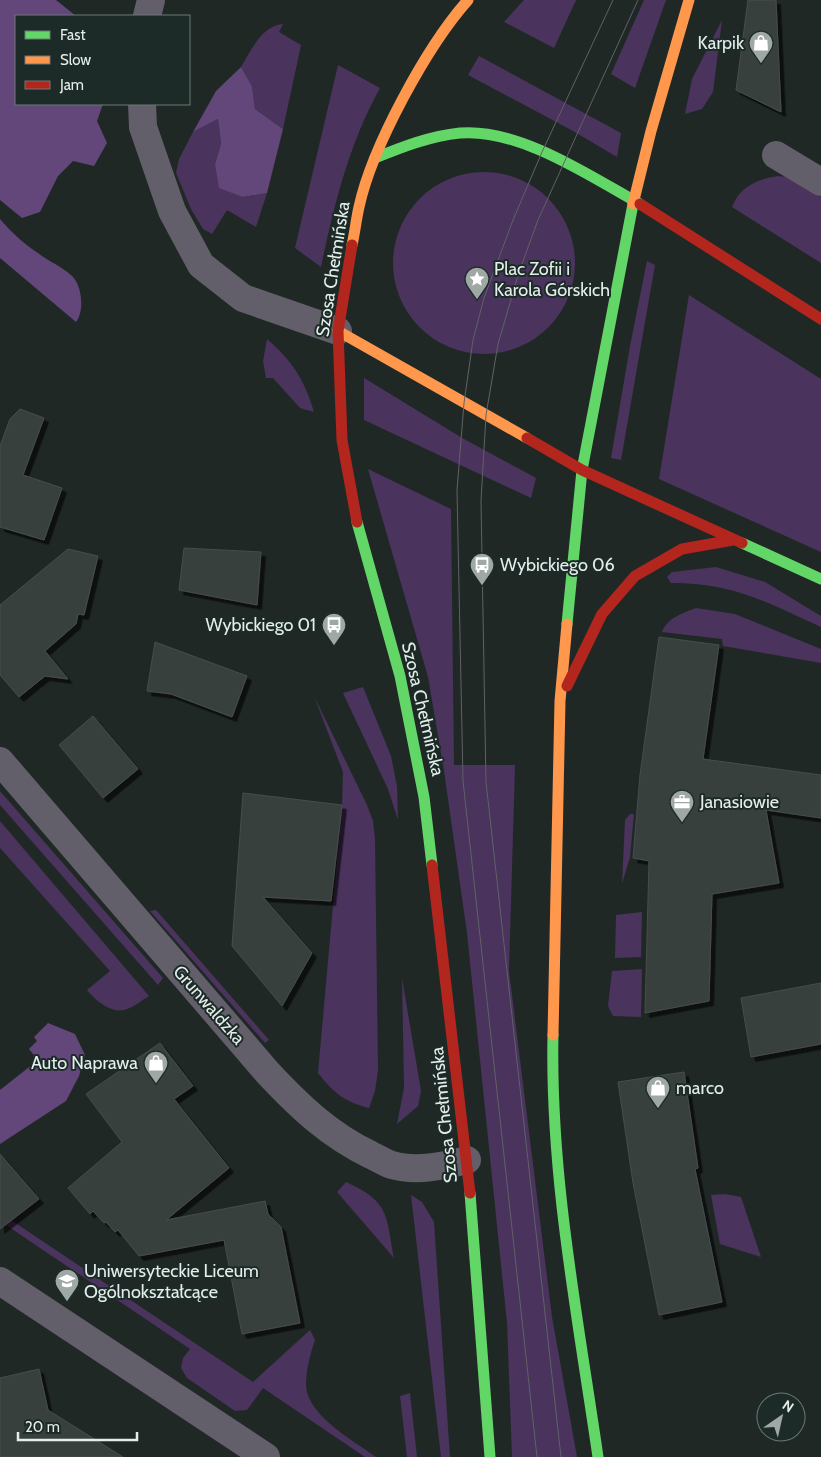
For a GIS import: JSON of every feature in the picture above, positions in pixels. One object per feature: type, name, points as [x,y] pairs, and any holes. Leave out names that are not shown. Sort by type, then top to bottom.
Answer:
[{"type":"main road","name":"Szosa Chełmińska","points":[[468,0],[451,19],[412,83],[375,158],[359,206],[338,331],[342,440],[359,532],[400,676],[424,797],[467,1160],[490,1457]]},
{"type":"main road","points":[[598,1457],[562,1206],[552,1074],[560,701],[582,470],[634,199],[651,131],[689,0]]},
{"type":"main road","points":[[375,158],[422,140],[472,132],[507,139],[542,152],[634,199],[821,319]]},
{"type":"main road","points":[[338,331],[582,470],[821,579]]},
{"type":"main road","points":[[560,701],[602,614],[635,576],[682,549],[733,540]]},
{"type":"street","points":[[147,15],[151,0]]},
{"type":"street","points":[[142,105],[143,127],[172,211],[201,265],[243,298],[338,331]]},
{"type":"street","points":[[776,155],[821,182]]},
{"type":"street","name":"Grunwaldzka","points":[[0,760],[268,1073],[301,1108],[334,1135],[392,1165],[415,1168],[445,1165],[467,1160]]},
{"type":"street","points":[[0,1280],[266,1457]]},
{"type":"shaded area","points":[[0,0],[56,0],[75,15],[15,15],[15,105],[103,105],[97,121],[107,143],[94,166],[73,161],[58,176],[40,212],[22,218],[0,200]]},
{"type":"shaded area","points":[[524,0],[576,0],[554,48],[504,22]]},
{"type":"shaded area","points":[[644,0],[666,0],[635,88],[611,74]]},
{"type":"shaded area","points":[[722,20],[713,92],[702,109],[685,114],[692,79]]},
{"type":"shaded area","points":[[283,24],[279,32],[301,45],[283,129],[255,109],[252,86],[241,67],[263,34],[275,26]]},
{"type":"shaded area","points":[[479,56],[621,133],[617,157],[573,131],[468,75]]},
{"type":"shaded area","points":[[338,65],[380,88],[351,153],[331,221],[321,267],[295,248]]},
{"type":"shaded area","points":[[241,67],[252,86],[255,109],[283,129],[267,193],[243,197],[219,188],[215,164],[221,144],[218,119],[193,132],[216,91]]},
{"type":"shaded area","points":[[218,119],[221,144],[215,164],[243,197],[267,193],[256,227],[227,210],[212,234],[203,229],[191,209],[176,173],[179,159],[193,132]]},
{"type":"shaded area","points":[[493,172],[519,179],[535,187],[554,205],[568,228],[575,254],[575,272],[568,298],[560,314],[542,333],[535,339],[510,350],[493,354],[475,354],[449,347],[433,339],[408,314],[400,298],[395,281],[393,254],[400,228],[408,212],[433,187],[449,179],[466,174]]},
{"type":"shaded area","points":[[778,176],[788,177],[821,197],[821,263],[732,207],[735,200],[750,185]]},
{"type":"shaded area","points":[[0,219],[23,242],[75,279],[81,298],[81,311],[76,322],[0,258]]},
{"type":"shaded area","points":[[647,261],[655,265],[621,460],[611,458]]},
{"type":"shaded area","points":[[689,295],[821,379],[821,552],[659,479]]},
{"type":"shaded area","points":[[267,339],[284,355],[302,381],[314,412],[300,408],[273,378],[266,378],[263,361]]},
{"type":"shaded area","points":[[364,378],[464,439],[536,478],[531,498],[364,420]]},
{"type":"shaded area","points":[[368,469],[451,509],[454,765],[515,765],[509,971],[552,1317],[577,1457],[512,1457],[507,1323],[467,933],[444,771],[428,677]]},
{"type":"shaded area","points":[[716,567],[765,582],[821,616],[821,627],[766,602],[731,590],[713,586],[671,583],[667,577],[672,572]]},
{"type":"shaded area","points":[[696,608],[735,614],[821,649],[821,663],[723,646],[722,639],[662,632],[664,627],[672,620]]},
{"type":"shaded area","points":[[363,687],[391,756],[397,786],[398,820],[388,789],[343,693]]},
{"type":"shaded area","points":[[314,696],[373,821],[375,839],[378,1070],[375,1091],[369,1108],[340,1095],[318,1073],[342,805],[343,772]]},
{"type":"shaded area","points":[[0,791],[163,978],[158,985],[0,805]]},
{"type":"shaded area","points":[[630,814],[634,814],[630,857],[622,884],[625,820]]},
{"type":"shaded area","points":[[0,821],[149,996],[131,1008],[113,1010],[103,1005],[87,990],[110,971],[0,848]]},
{"type":"shaded area","points":[[156,910],[269,1040],[265,1043],[150,911]]},
{"type":"shaded area","points":[[642,912],[641,957],[615,958],[616,915]]},
{"type":"shaded area","points":[[642,969],[641,1017],[613,1016],[608,1006],[612,971]]},
{"type":"shaded area","points":[[402,978],[421,1091],[418,1106],[397,1124],[404,1088]]},
{"type":"shaded area","points":[[48,1023],[75,1034],[85,1055],[79,1076],[66,1101],[0,1144],[0,1090],[38,1060],[29,1049],[37,1041],[34,1037]]},
{"type":"shaded area","points":[[346,1182],[371,1196],[378,1203],[387,1220],[394,1258],[337,1192]]},
{"type":"shaded area","points":[[725,1194],[741,1197],[761,1257],[720,1244],[711,1195]]},
{"type":"shaded area","points":[[411,1195],[422,1202],[434,1222],[450,1457],[441,1457]]},
{"type":"shaded area","points":[[0,1210],[11,1220],[253,1382],[310,1330],[315,1340],[307,1374],[306,1386],[309,1397],[315,1408],[334,1427],[376,1457],[365,1457],[263,1388],[247,1410],[235,1411],[187,1378],[181,1368],[183,1358],[190,1349],[0,1221]]},
{"type":"shaded area","points":[[410,1393],[417,1457],[407,1457],[400,1396]]},
{"type":"building","points":[[748,0],[776,0],[781,112],[736,90]]},
{"type":"building","points":[[20,409],[44,418],[23,475],[62,488],[44,540],[0,527],[0,446],[10,419]]},
{"type":"building","points":[[184,548],[261,552],[257,605],[179,590]]},
{"type":"building","points":[[68,549],[98,556],[84,615],[78,614],[76,624],[45,651],[68,679],[45,676],[19,697],[0,675],[0,605]]},
{"type":"building","points":[[659,637],[719,645],[703,759],[821,775],[821,818],[766,810],[779,883],[712,894],[709,1001],[645,1013],[649,861],[633,858],[640,775]]},
{"type":"building","points":[[155,642],[247,676],[232,717],[171,694],[147,691]]},
{"type":"building","points":[[93,716],[138,769],[103,798],[59,745]]},
{"type":"building","points":[[243,793],[342,805],[331,901],[263,897],[312,953],[282,1006],[232,946]]},
{"type":"building","points":[[821,983],[821,1044],[751,1057],[741,998]]},
{"type":"building","points":[[160,1043],[193,1086],[174,1099],[229,1168],[166,1220],[265,1201],[268,1214],[281,1227],[300,1323],[242,1334],[224,1240],[139,1256],[118,1230],[115,1232],[93,1211],[90,1214],[68,1188],[122,1142],[86,1094]]},
{"type":"building","points":[[684,1072],[698,1168],[695,1169],[722,1302],[659,1315],[633,1183],[618,1082]]},
{"type":"building","points":[[0,1154],[39,1199],[0,1229]]},
{"type":"building","points":[[39,1369],[48,1410],[123,1457],[0,1457],[0,1378]]},
{"type":"tram line","points":[[537,1457],[463,781],[457,490],[464,403],[473,340],[484,298],[513,220],[542,152],[613,0]]},
{"type":"tram line","points":[[561,1457],[486,782],[481,501],[486,415],[498,344],[519,272],[538,220],[638,0]]},
{"type":"traffic: fast","points":[[375,158],[427,139],[460,133],[483,133],[506,138],[553,156],[640,204]]},
{"type":"traffic: fast","points":[[567,624],[582,470],[633,204]]},
{"type":"traffic: fast","points":[[357,522],[400,676],[424,797],[432,865]]},
{"type":"traffic: fast","points":[[742,543],[821,579]]},
{"type":"traffic: fast","points":[[553,1035],[553,1088],[561,1194],[574,1300],[598,1457]]},
{"type":"traffic: fast","points":[[470,1193],[490,1457]]},
{"type":"traffic: slow","points":[[352,245],[359,207],[366,183],[388,127],[436,43],[468,0]]},
{"type":"traffic: slow","points":[[633,204],[651,131],[689,0]]},
{"type":"traffic: slow","points":[[338,331],[527,438]]},
{"type":"traffic: slow","points":[[553,1035],[560,701],[567,624]]},
{"type":"traffic: jam","points":[[640,204],[821,319]]},
{"type":"traffic: jam","points":[[352,245],[338,331],[342,440],[357,522]]},
{"type":"traffic: jam","points":[[527,438],[582,470],[742,543]]},
{"type":"traffic: jam","points":[[567,686],[602,614],[635,576],[682,549],[733,540]]},
{"type":"traffic: jam","points":[[432,865],[470,1193]]},
{"type":"place","name":"Karpik","points":[[761,64]]},
{"type":"place","name":"Plac Zofii i Karola Górskich","points":[[477,300]]},
{"type":"place","name":"Wybickiego 06","points":[[482,586]]},
{"type":"place","name":"Wybickiego 01","points":[[334,646]]},
{"type":"place","name":"Janasiowie","points":[[682,823]]},
{"type":"place","name":"Auto Naprawa","points":[[156,1084]]},
{"type":"place","name":"marco","points":[[658,1109]]},
{"type":"place","name":"Uniwersyteckie Liceum Ogólnokształcące","points":[[67,1302]]}]
